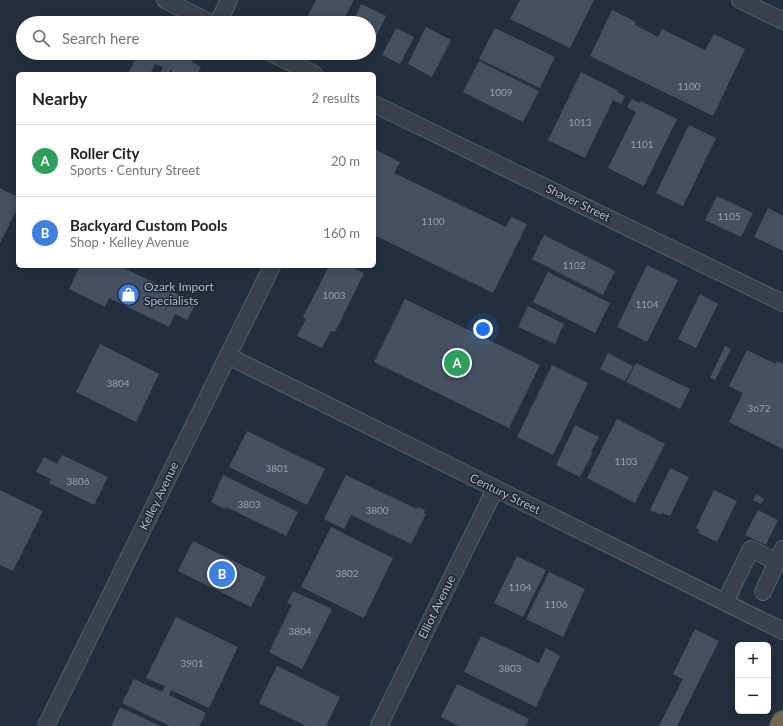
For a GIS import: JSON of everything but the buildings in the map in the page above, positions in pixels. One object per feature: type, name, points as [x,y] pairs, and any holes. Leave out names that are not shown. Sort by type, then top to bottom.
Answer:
[{"type":"highway","points":[[781,726],[783,722]]},
{"type":"street","points":[[165,0],[197,16]]},
{"type":"street","points":[[221,16],[229,0]]},
{"type":"street","points":[[740,0],[783,21]]},
{"type":"street","points":[[285,60],[310,72]]},
{"type":"street","name":"Shaver Street","points":[[376,105],[783,303]]},
{"type":"street","name":"Kelley Avenue","points":[[46,726],[271,268]]},
{"type":"street","name":"Century Street","points":[[228,356],[783,631]]},
{"type":"street","name":"Elliot Avenue","points":[[379,726],[495,488]]},
{"type":"street","points":[[725,602],[751,549],[780,555],[763,592]]},
{"type":"place","name":"Ozark Import Specialists","points":[[128,294]]},
{"type":"place","name":"Roller City","points":[[457,363]]},
{"type":"place","name":"Backyard Custom Pools","points":[[222,574]]}]
